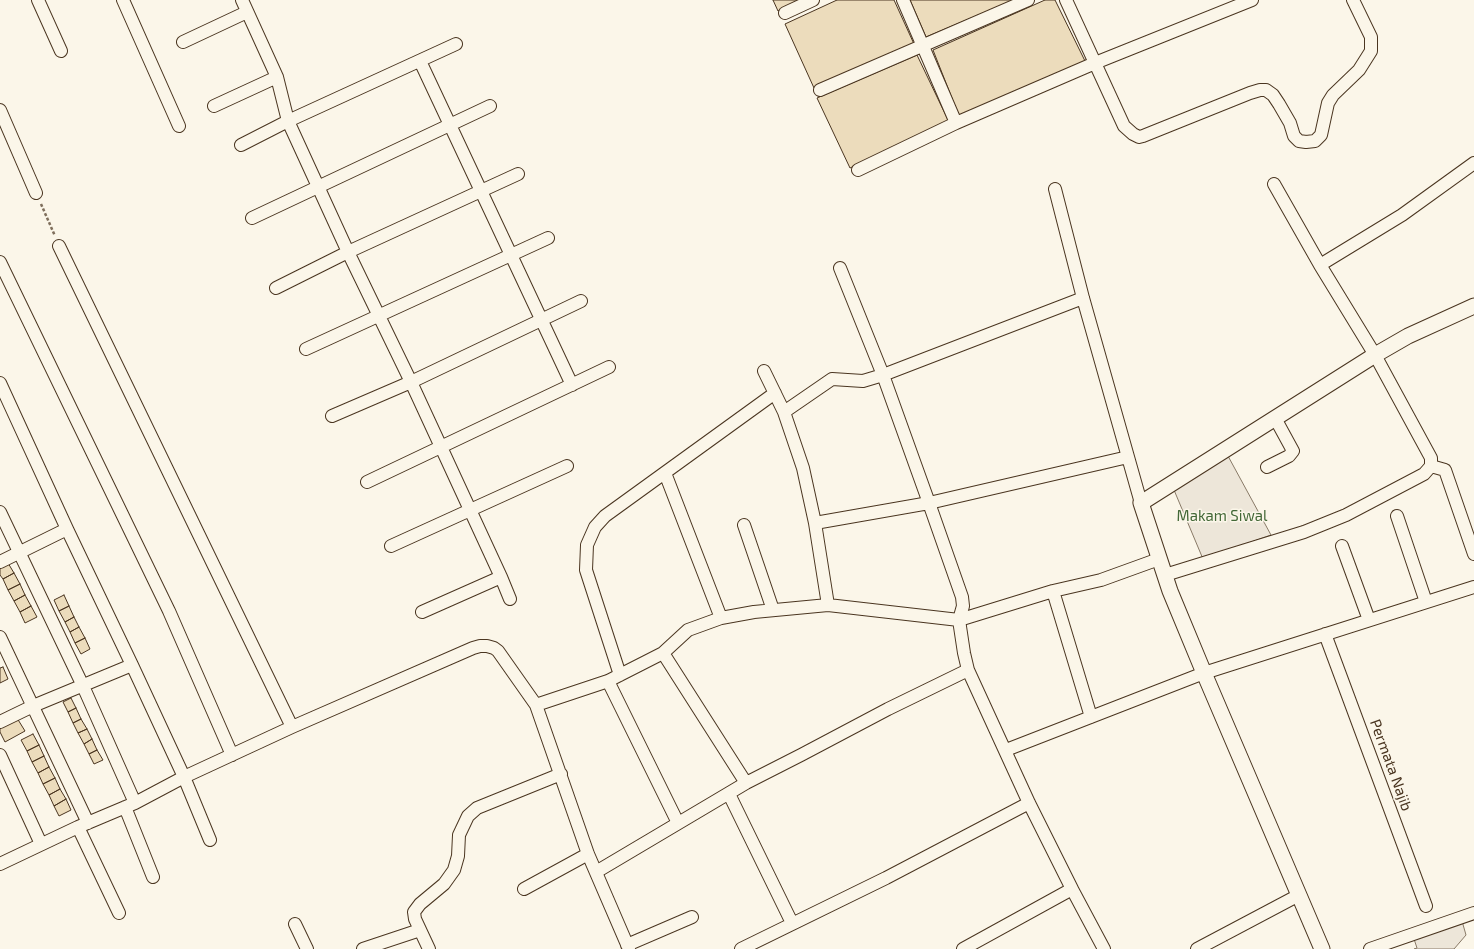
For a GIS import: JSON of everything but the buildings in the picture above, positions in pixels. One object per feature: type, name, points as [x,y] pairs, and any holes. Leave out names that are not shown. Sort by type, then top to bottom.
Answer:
[{"type":"street","points":[[38,0],[61,52]]},
{"type":"street","points":[[123,0],[179,126]]},
{"type":"street","points":[[242,0],[277,77],[288,121],[348,252],[411,382],[510,599]]},
{"type":"street","points":[[785,13],[813,0]]},
{"type":"street","points":[[903,0],[956,123]]},
{"type":"street","points":[[820,90],[1028,0]]},
{"type":"street","points":[[1066,0],[1124,126],[1128,131],[1139,137],[1143,136],[1260,90],[1266,90],[1271,93],[1279,104],[1290,123],[1294,136],[1299,141],[1306,142],[1315,141],[1321,135],[1328,103],[1333,95],[1359,70],[1371,51],[1371,37],[1353,0]]},
{"type":"street","points":[[858,170],[956,123],[1095,63],[1252,0]]},
{"type":"street","points":[[183,42],[247,12]]},
{"type":"street","points":[[241,145],[288,121],[456,44]]},
{"type":"street","points":[[420,61],[572,385]]},
{"type":"street","points":[[214,106],[277,77]]},
{"type":"street","points":[[252,218],[490,106]]},
{"type":"street","points":[[0,110],[36,193]]},
{"type":"street","points":[[1320,265],[1402,215],[1474,163]]},
{"type":"street","points":[[276,288],[348,252],[518,174]]},
{"type":"street","points":[[1165,575],[1288,536],[1346,515],[1424,474],[1431,466],[1431,458],[1375,355],[1320,265],[1274,184]]},
{"type":"street","points":[[1055,189],[1083,298],[1141,503],[1159,559],[1204,673],[1322,949]]},
{"type":"street","points":[[306,349],[548,238]]},
{"type":"street","points":[[59,246],[292,727]]},
{"type":"street","points":[[0,262],[169,611],[232,755]]},
{"type":"street","points":[[840,268],[883,375],[962,597],[960,620],[964,653],[968,670],[1029,803],[1104,949]]},
{"type":"street","points":[[784,412],[832,379],[863,380],[883,375],[1083,298]]},
{"type":"street","points":[[332,416],[411,382],[581,301]]},
{"type":"street","points":[[1141,503],[1375,355],[1408,336],[1474,306]]},
{"type":"street","points":[[367,482],[609,367]]},
{"type":"street","points":[[764,371],[784,412],[803,468],[815,523],[828,605]]},
{"type":"street","points":[[0,383],[184,777],[210,840]]},
{"type":"street","points":[[620,675],[586,570],[587,545],[591,535],[600,521],[775,394]]},
{"type":"street","points":[[1267,467],[1289,456],[1293,451],[1275,418]]},
{"type":"street","points":[[815,523],[929,503],[1128,457]]},
{"type":"street","points":[[390,546],[567,466]]},
{"type":"street","points":[[1431,466],[1445,470],[1474,554]]},
{"type":"street","points":[[665,473],[720,618]]},
{"type":"street","points":[[0,512],[83,686],[130,805],[153,877]]},
{"type":"street","points":[[1397,516],[1426,602]]},
{"type":"street","points":[[744,525],[773,610]]},
{"type":"street","points":[[0,562],[67,529]]},
{"type":"street","points":[[1342,546],[1369,620]]},
{"type":"street","points":[[534,701],[608,681],[663,653],[688,630],[720,618],[754,612],[828,605],[960,620],[1053,591],[1101,580],[1159,559]]},
{"type":"street","points":[[422,612],[501,577]]},
{"type":"street","points":[[1006,750],[1204,673],[1474,587]]},
{"type":"street","points":[[1053,591],[1091,717]]},
{"type":"street","name":"Permata Najib","points":[[1325,634],[1426,906]]},
{"type":"street","points":[[0,637],[33,706],[119,913]]},
{"type":"street","points":[[1,861],[130,805],[184,777],[292,727],[480,646],[494,648],[498,651],[534,701],[588,854],[628,947],[692,917]]},
{"type":"street","points":[[663,653],[746,783]]},
{"type":"street","points":[[0,722],[33,706],[132,664]]},
{"type":"street","points":[[596,872],[746,783],[888,709],[968,670]]},
{"type":"street","points":[[608,681],[678,823]]},
{"type":"street","points":[[0,755],[41,844]]},
{"type":"street","points":[[430,949],[414,919],[414,912],[420,904],[444,884],[454,870],[458,856],[459,835],[468,816],[478,808],[561,774]]},
{"type":"street","points":[[729,794],[792,923]]},
{"type":"street","points":[[740,949],[886,878],[1029,803]]},
{"type":"street","points":[[524,889],[588,854]]},
{"type":"street","points":[[962,949],[1072,889]]},
{"type":"street","points":[[1197,949],[1299,895]]},
{"type":"street","points":[[1370,949],[1474,913]]},
{"type":"street","points":[[295,924],[307,949]]},
{"type":"street","points":[[363,949],[420,930]]},
{"type":"path","points":[[36,193],[59,246]]},
{"type":"green space","name":"Makam Siwal","points":[[1228,456],[1271,535],[1203,559],[1174,490]]},
{"type":"green space","points":[[1462,921],[1466,935],[1454,949],[1414,949],[1417,948],[1414,939]]}]
